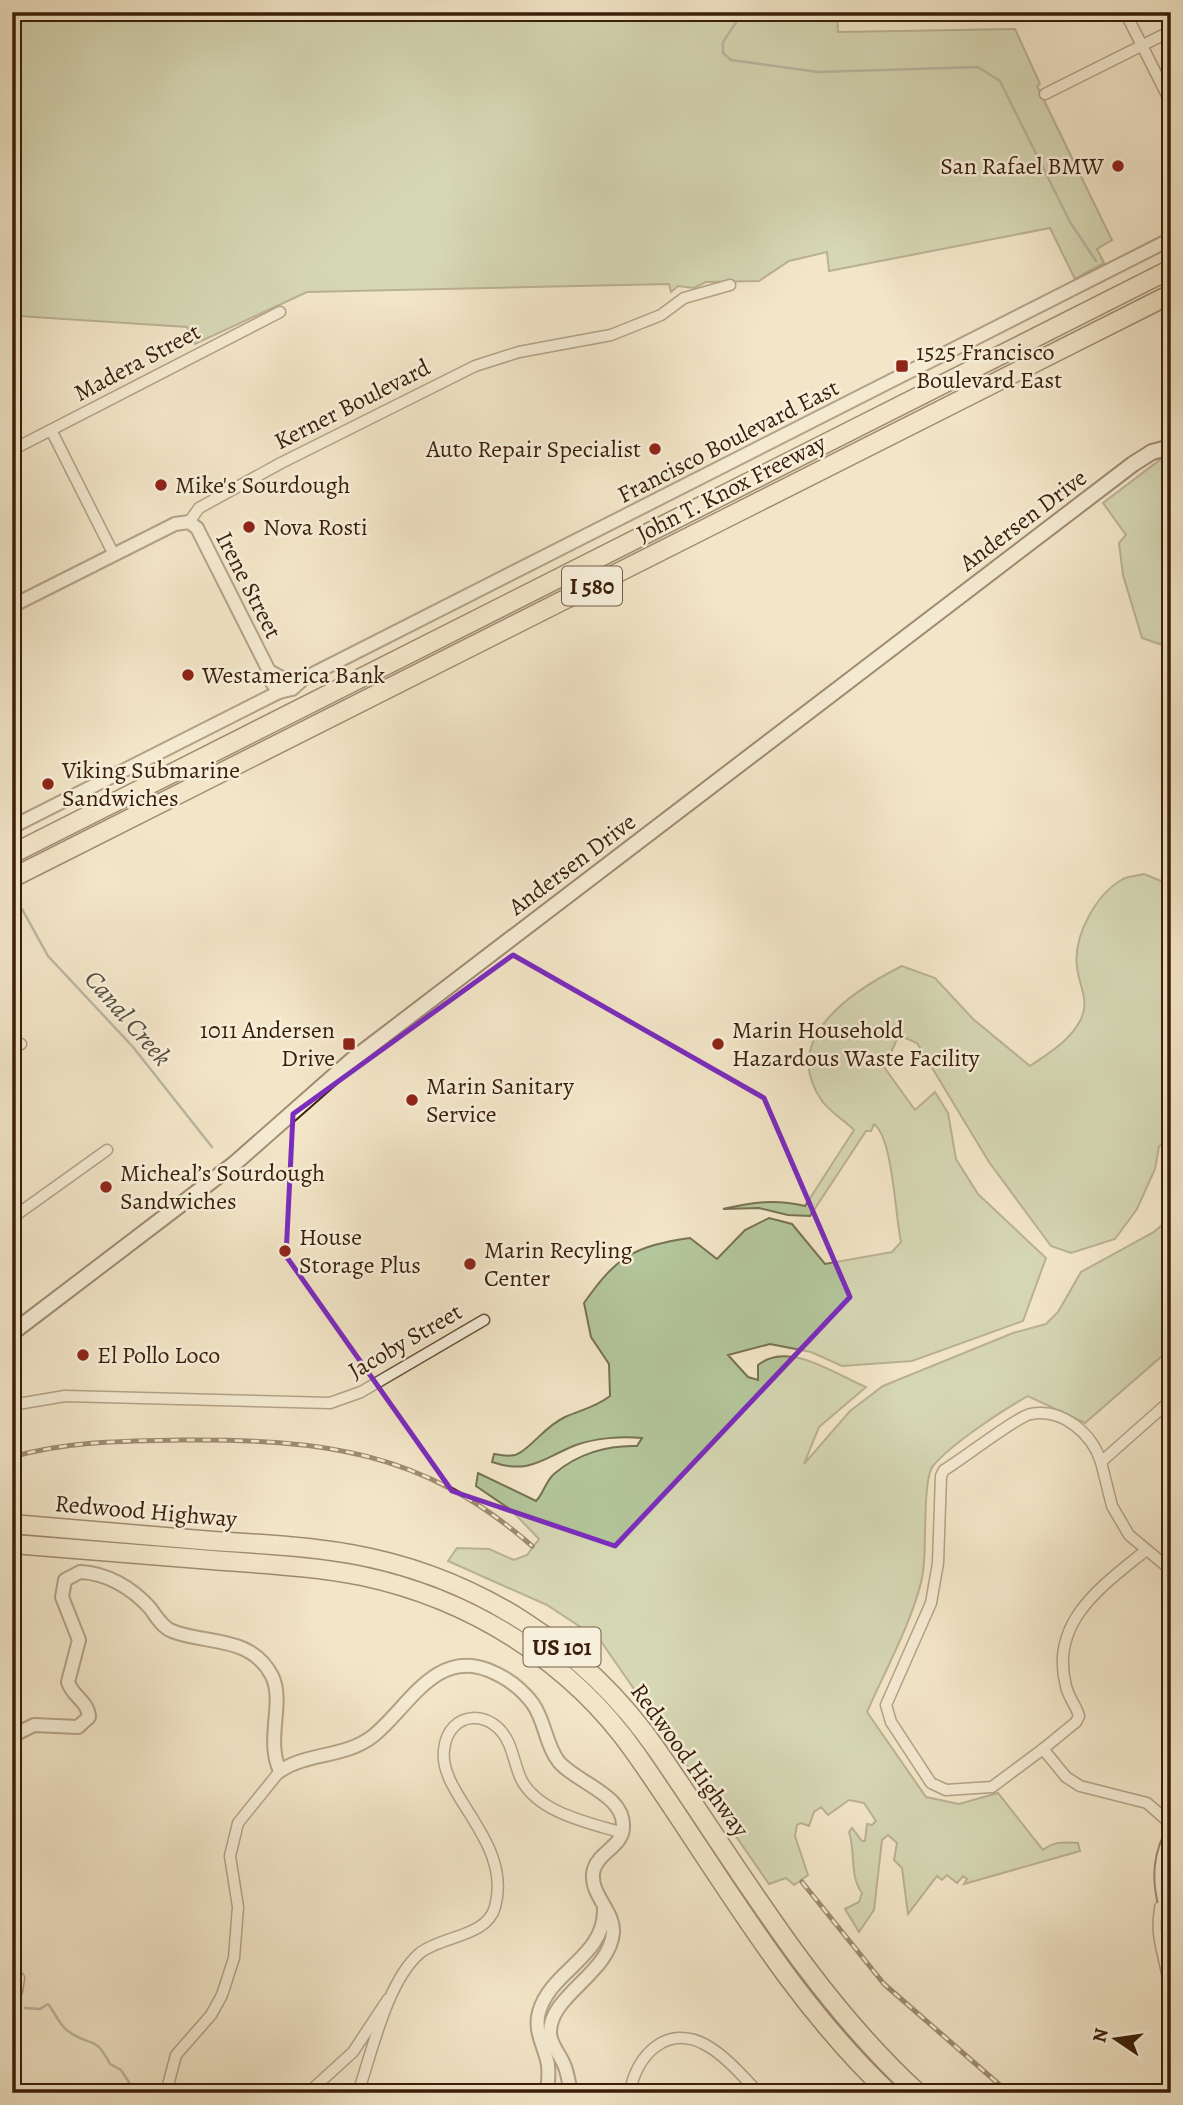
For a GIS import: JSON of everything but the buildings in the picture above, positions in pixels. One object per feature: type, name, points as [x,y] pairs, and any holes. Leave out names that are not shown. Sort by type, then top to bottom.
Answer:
[{"type":"highway","name":"John T. Knox Freeway","points":[[12,851],[1171,269]]},
{"type":"highway","name":"John T. Knox Freeway","points":[[12,878],[1171,294]]},
{"type":"highway","name":"Redwood Highway","points":[[12,1524],[351,1554],[441,1578],[526,1621],[586,1667],[631,1715],[816,1983],[864,2039],[918,2093]]},
{"type":"highway","name":"Redwood Highway","points":[[12,1544],[303,1567],[360,1575],[430,1596],[513,1637],[572,1682],[624,1736],[792,1982],[838,2040],[889,2093]]},
{"type":"main road","name":"Andersen Drive","points":[[12,1333],[234,1164],[352,1060],[1133,464],[1152,452],[1171,447]]},
{"type":"main road","points":[[1171,1838],[1161,1890],[1162,1902],[1171,1922]]},
{"type":"main road","points":[[1162,1902],[1170,1889],[1171,1873]]},
{"type":"street","points":[[1125,12],[1171,103]]},
{"type":"street","points":[[1045,94],[1171,31]]},
{"type":"street","name":"Francisco Boulevard East","points":[[12,827],[281,685],[292,689],[303,679],[1171,239]]},
{"type":"street","name":"Kerner Boulevard","points":[[12,606],[175,524],[189,522],[199,508],[281,463],[475,366],[519,352],[580,343],[620,332],[668,311],[684,298],[730,285]]},
{"type":"street","name":"Madera Street","points":[[12,450],[280,312]]},
{"type":"street","points":[[51,430],[114,555]]},
{"type":"street","name":"Irene Street","points":[[189,522],[197,528],[269,670],[270,680],[281,685]]},
{"type":"street","points":[[12,1218],[107,1150]]},
{"type":"street","name":"Jacoby Street","points":[[12,1405],[50,1396],[330,1402],[361,1392],[484,1320]]},
{"type":"street","points":[[1101,1462],[1171,1400]]},
{"type":"street","points":[[1145,1551],[1101,1585],[1073,1619],[1063,1652],[1062,1670],[1066,1690],[1079,1716],[1076,1722],[992,1787],[939,1788],[931,1783],[891,1722],[886,1705],[931,1603],[938,1563],[941,1476],[944,1470],[1030,1413],[1054,1416],[1075,1424],[1101,1462],[1112,1506],[1129,1535],[1171,1570]]},
{"type":"street","points":[[12,1736],[34,1725],[78,1727],[89,1717],[89,1709],[70,1689],[68,1682],[79,1640],[62,1594],[67,1578],[82,1571],[107,1578],[130,1590],[169,1630],[238,1645],[265,1665],[275,1688],[273,1741],[280,1771]]},
{"type":"street","points":[[166,2093],[176,2055],[211,2015],[222,1995],[233,1958],[239,1925],[230,1856],[238,1823],[280,1771],[296,1761],[351,1749],[372,1737],[420,1686],[441,1672],[460,1666],[482,1667],[510,1682],[527,1697],[543,1723],[557,1759],[616,1806],[622,1818],[623,1833],[598,1860],[593,1873],[604,1909],[603,1927],[597,1942],[541,2006],[537,2021],[547,2045],[566,2068],[570,2093]]},
{"type":"street","points":[[308,2093],[353,2052],[407,1968],[421,1952],[477,1928],[493,1914],[496,1906],[494,1858],[445,1767],[444,1746],[457,1725],[473,1717],[488,1719],[497,1724],[509,1744],[522,1780],[534,1794],[572,1817],[623,1833]]},
{"type":"street","points":[[1043,1749],[1066,1777],[1080,1786],[1147,1803],[1171,1824]]},
{"type":"street","points":[[1162,1902],[1157,1941],[1165,1970],[1166,1997],[1171,2009]]},
{"type":"street","points":[[12,1998],[19,1978]]},
{"type":"street","points":[[358,2093],[394,1990]]},
{"type":"street","points":[[630,2093],[634,2073],[646,2054],[663,2042],[683,2038],[709,2046],[754,2088]]},
{"type":"street","points":[[547,2045],[547,2093]]},
{"type":"highlighted area","points":[[513,955],[764,1098],[850,1297],[615,1546],[452,1491],[286,1256],[293,1114]]},
{"type":"green space","points":[[12,12],[837,12],[838,32],[1015,29],[1040,84],[1037,86],[1112,240],[1097,249],[1104,263],[1075,279],[1050,228],[829,271],[827,252],[789,261],[759,281],[706,282],[694,288],[678,286],[671,292],[669,284],[307,292],[195,344],[187,327],[19,316],[20,324],[12,326]]},
{"type":"green space","points":[[1171,456],[1171,648],[1142,638],[1123,575],[1119,543],[1126,535],[1103,503],[1161,459]]},
{"type":"green space","points":[[1144,874],[1171,885],[1171,1142],[1159,1146],[1155,1169],[1137,1209],[1115,1239],[1071,1253],[1051,1246],[989,1162],[917,1043],[899,1035],[884,1067],[915,1110],[935,1092],[948,1113],[956,1159],[978,1194],[1046,1258],[1023,1321],[912,1361],[842,1366],[811,1352],[770,1344],[728,1355],[748,1377],[758,1380],[758,1365],[770,1358],[784,1356],[812,1362],[866,1387],[819,1427],[804,1464],[850,1411],[883,1386],[1013,1333],[1046,1324],[1058,1312],[1081,1272],[1154,1232],[1171,1217],[1170,1349],[1085,1423],[1028,1396],[964,1438],[933,1466],[927,1485],[924,1562],[920,1588],[907,1624],[867,1712],[926,1797],[959,1804],[998,1793],[1043,1850],[1067,1842],[1078,1843],[1080,1851],[964,1884],[967,1879],[963,1876],[957,1883],[947,1875],[942,1880],[937,1876],[908,1914],[902,1868],[894,1860],[897,1843],[888,1835],[882,1840],[874,1910],[859,1932],[845,1909],[859,1902],[862,1893],[855,1879],[849,1832],[852,1828],[862,1841],[865,1841],[867,1824],[872,1825],[876,1821],[864,1803],[849,1800],[828,1815],[821,1807],[814,1812],[809,1826],[801,1823],[797,1825],[795,1836],[808,1875],[794,1885],[786,1878],[769,1884],[600,1640],[547,1605],[448,1561],[457,1548],[489,1549],[514,1560],[527,1555],[539,1539],[511,1510],[476,1486],[478,1473],[536,1501],[551,1477],[572,1461],[604,1449],[637,1446],[642,1438],[609,1438],[584,1443],[527,1466],[505,1466],[492,1462],[494,1454],[518,1454],[558,1421],[610,1396],[609,1364],[591,1337],[584,1303],[606,1275],[628,1256],[654,1245],[690,1238],[717,1259],[745,1230],[769,1218],[792,1224],[825,1264],[892,1252],[901,1242],[889,1160],[880,1132],[874,1124],[871,1131],[866,1131],[810,1216],[788,1215],[759,1208],[723,1209],[764,1202],[805,1206],[854,1130],[822,1101],[811,1078],[809,1057],[815,1037],[844,1003],[863,988],[902,966],[935,978],[973,1019],[1030,1066],[1065,1040],[1081,1019],[1084,999],[1077,955],[1088,917],[1113,886],[1125,878]]},
{"type":"waterway","points":[[743,12],[723,42],[723,53],[731,60],[818,72],[978,67],[1000,81],[1070,222],[1096,261]]},
{"type":"waterway","name":"Canal Creek","points":[[22,909],[48,956],[133,1047],[212,1147]]},
{"type":"waterway","points":[[25,2008],[40,2009],[48,2004],[65,2028],[100,2048],[110,2064],[121,2070],[136,2093]]},
{"type":"railway","points":[[12,1457],[75,1445],[138,1441],[232,1440],[324,1448],[368,1457],[410,1470],[451,1489],[491,1514],[532,1546]]},
{"type":"railway","points":[[802,1882],[884,1984],[1009,2093]]},
{"type":"place","name":"San Rafael BMW","points":[[1118,166]]},
{"type":"place","name":"1525 Francisco Boulevard East","points":[[902,366]]},
{"type":"place","name":"Auto Repair Specialist","points":[[655,449]]},
{"type":"place","name":"Mike's Sourdough","points":[[161,485]]},
{"type":"place","name":"Nova Rosti","points":[[249,527]]},
{"type":"place","name":"Westamerica Bank","points":[[188,675]]},
{"type":"place","name":"Viking Submarine Sandwiches","points":[[48,784]]},
{"type":"place","name":"1011 Andersen Drive","points":[[349,1044]]},
{"type":"place","name":"Marin Household Hazardous Waste Facility","points":[[718,1044]]},
{"type":"place","name":"Marin Sanitary Service","points":[[412,1100]]},
{"type":"place","name":"Micheal’s Sourdough Sandwiches","points":[[106,1187]]},
{"type":"place","name":"House Storage Plus","points":[[285,1251]]},
{"type":"place","name":"Marin Recyling Center","points":[[470,1264]]},
{"type":"place","name":"El Pollo Loco","points":[[83,1355]]}]
